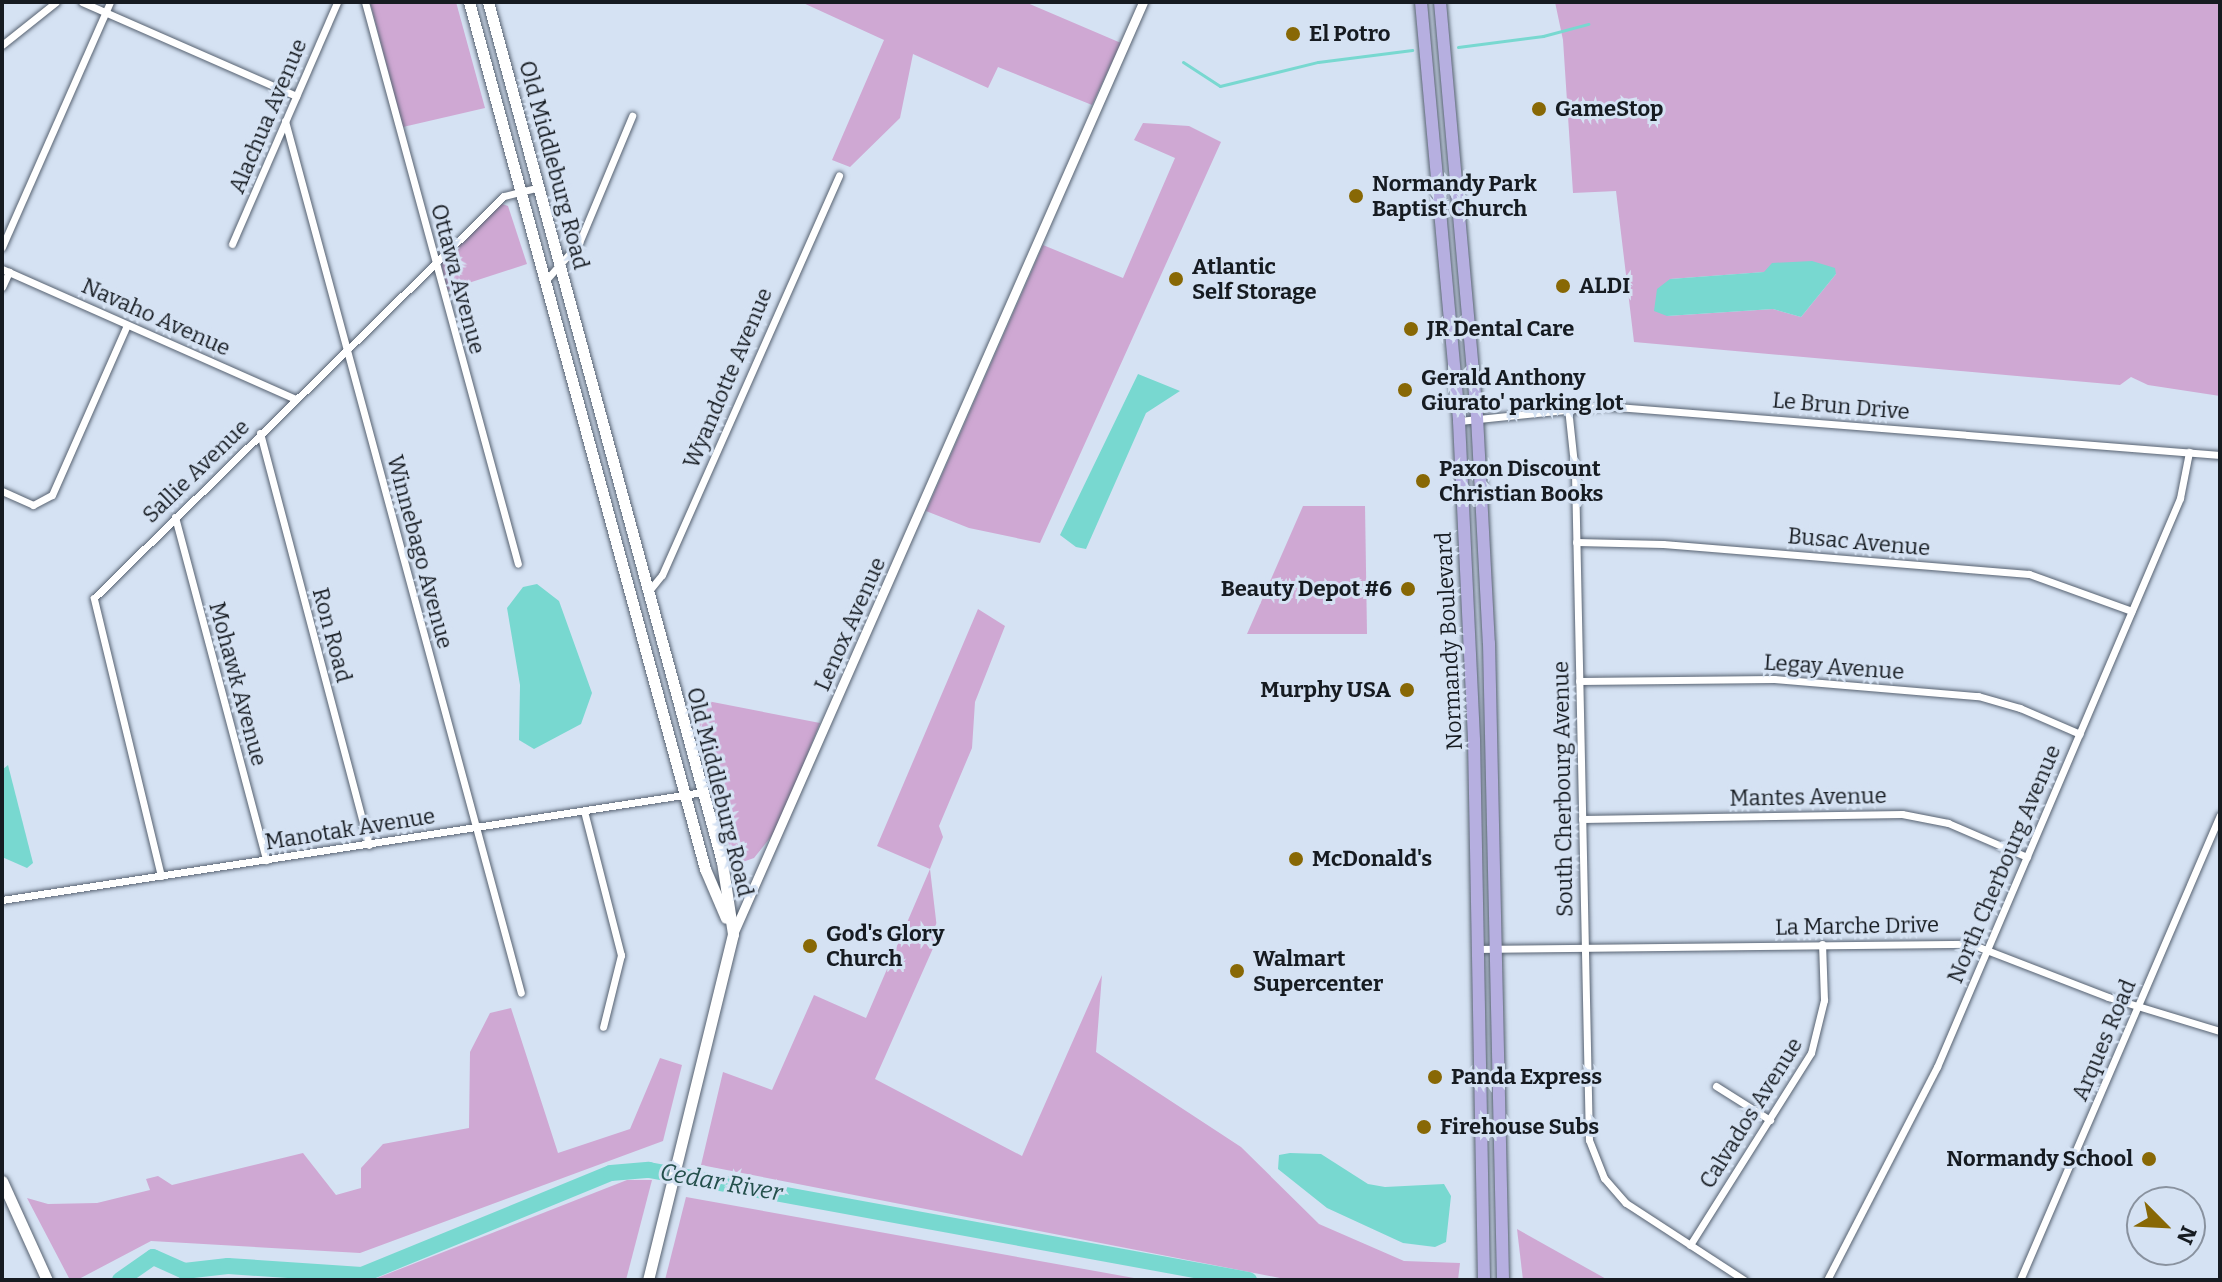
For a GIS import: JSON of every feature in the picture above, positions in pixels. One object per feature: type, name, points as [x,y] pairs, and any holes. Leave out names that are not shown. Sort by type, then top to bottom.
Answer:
[{"type":"main road","name":"Old Middleburg Road","points":[[469,2],[705,869],[733,934]]},
{"type":"main road","name":"Old Middleburg Road","points":[[488,2],[703,792],[733,934]]},
{"type":"main road","name":"Normandy Boulevard","points":[[1421,2],[1459,421],[1478,949],[1484,1280]]},
{"type":"main road","name":"Normandy Boulevard","points":[[1440,2],[1477,417],[1498,949],[1503,1280]]},
{"type":"main road","points":[[592,458],[610,453]]},
{"type":"main road","points":[[633,609],[647,594]]},
{"type":"main road","name":"Lenox Avenue","points":[[648,1280],[733,934]]},
{"type":"main road","points":[[2,1181],[47,1280]]},
{"type":"street","points":[[2,45],[56,2]]},
{"type":"street","points":[[82,2],[296,96]]},
{"type":"street","points":[[2,247],[110,2]]},
{"type":"street","name":"Alachua Avenue","points":[[232,244],[337,2]]},
{"type":"street","name":"Ottawa Avenue","points":[[365,2],[518,564]]},
{"type":"street","name":"Lenox Avenue","points":[[733,934],[1143,2]]},
{"type":"street","points":[[546,280],[561,267],[579,243],[632,116]]},
{"type":"street","name":"Winnebago Avenue","points":[[285,121],[521,993]]},
{"type":"street","name":"Wyandotte Avenue","points":[[647,594],[662,575],[839,175]]},
{"type":"street","name":"Sallie Avenue","points":[[161,876],[93,611],[101,588],[504,196],[539,187]]},
{"type":"street","points":[[2,287],[5,270]]},
{"type":"street","name":"Navaho Avenue","points":[[5,270],[295,399]]},
{"type":"street","points":[[2,491],[33,505],[52,495],[127,325]]},
{"type":"street","name":"Le Brun Drive","points":[[1459,421],[1568,408],[1635,407],[2220,455]]},
{"type":"street","name":"South Cherbourg Avenue","points":[[1568,408],[1576,542],[1588,1129],[1599,1168],[1626,1203],[1690,1245]]},
{"type":"street","name":"Ron Road","points":[[260,433],[369,845]]},
{"type":"street","name":"North Cherbourg Avenue","points":[[1827,1280],[1917,1109],[1988,948],[2180,498],[2189,452]]},
{"type":"street","name":"Mohawk Avenue","points":[[175,517],[266,860]]},
{"type":"street","name":"Busac Avenue","points":[[1576,542],[1663,544],[2029,574],[2132,611]]},
{"type":"street","name":"Legay Avenue","points":[[1579,681],[1774,679],[1978,696],[2080,734]]},
{"type":"street","name":"Manotak Avenue","points":[[2,900],[703,792]]},
{"type":"street","points":[[584,811],[621,955],[603,1027]]},
{"type":"street","name":"Mantes Avenue","points":[[1582,819],[1902,814],[1948,823],[2027,857]]},
{"type":"street","name":"Arques Road","points":[[2020,1280],[2220,815]]},
{"type":"street","name":"La Marche Drive","points":[[1478,949],[1953,942],[1988,948],[2138,1005],[2220,1031]]},
{"type":"street","name":"Calvados Avenue","points":[[1690,1245],[1770,1120],[1818,1037],[1824,1000],[1822,944]]},
{"type":"street","points":[[1716,1086],[1770,1120]]},
{"type":"street","points":[[1690,1245],[1744,1280]]},
{"type":"shaded area","points":[[370,2],[456,2],[485,108],[403,127]]},
{"type":"shaded area","points":[[801,2],[1025,2],[1121,43],[1092,105],[998,67],[988,88],[913,54],[900,118],[850,167],[832,160],[884,40]]},
{"type":"shaded area","points":[[1555,2],[2220,2],[2220,396],[2148,385],[2131,377],[2120,385],[1634,342],[1616,191],[1573,193],[1563,40]],"holes":[[[1765,272],[1836,274],[1801,317],[1773,309],[1667,316],[1670,279]]]},
{"type":"shaded area","points":[[1143,123],[1189,126],[1221,142],[1040,543],[969,528],[926,511],[1043,245],[1123,278],[1175,158],[1134,140]]},
{"type":"shaded area","points":[[502,204],[508,206],[527,264],[447,290],[441,263]]},
{"type":"shaded area","points":[[1812,261],[1835,268],[1836,274],[1801,317],[1773,309],[1667,316],[1654,311],[1657,289],[1670,279],[1764,272],[1772,263]]},
{"type":"shaded area","points":[[1138,374],[1180,391],[1146,413],[1086,549],[1076,547],[1060,535]]},
{"type":"shaded area","points":[[1303,506],[1365,506],[1367,634],[1247,634]]},
{"type":"shaded area","points":[[537,584],[559,601],[592,693],[581,724],[534,749],[519,740],[520,685],[507,608],[523,587]]},
{"type":"shaded area","points":[[978,609],[1005,626],[975,702],[972,748],[939,826],[943,837],[930,869],[877,846]]},
{"type":"shaded area","points":[[692,698],[820,723],[778,828],[754,858],[734,865]]},
{"type":"shaded area","points":[[8,765],[33,863],[27,868],[2,857],[2,770]]},
{"type":"shaded area","points":[[930,869],[938,937],[875,1079],[1022,1156],[1102,975],[1096,1052],[1241,1147],[1319,1224],[1404,1261],[1460,1263],[1458,1280],[1290,1280],[701,1165],[723,1072],[772,1090],[814,995],[866,1018]]},
{"type":"shaded area","points":[[511,1008],[558,1153],[630,1129],[660,1058],[682,1065],[663,1141],[360,1253],[151,1241],[77,1280],[70,1280],[27,1198],[48,1204],[97,1203],[150,1190],[146,1179],[158,1176],[172,1185],[303,1153],[336,1195],[361,1188],[361,1168],[383,1144],[469,1128],[470,1052],[490,1013]]},
{"type":"shaded area","points":[[1321,1154],[1368,1184],[1385,1187],[1444,1184],[1451,1196],[1446,1242],[1435,1247],[1403,1243],[1327,1208],[1278,1169],[1279,1155]]},
{"type":"shaded area","points":[[627,1180],[652,1180],[626,1280],[372,1280]]},
{"type":"shaded area","points":[[686,1197],[1145,1280],[665,1280]]},
{"type":"shaded area","points":[[1517,1229],[1608,1280],[1523,1280]]},
{"type":"waterway","points":[[1458,47],[1543,36],[1588,24]]},
{"type":"waterway","points":[[1183,62],[1220,86],[1318,62],[1412,50]]},
{"type":"waterway","name":"Cedar River","points":[[120,1280],[153,1257],[184,1271],[228,1266],[362,1275],[611,1173],[649,1170],[1249,1280]]},
{"type":"place","name":"El Potro","points":[[1293,34]]},
{"type":"place","name":"GameStop","points":[[1539,109]]},
{"type":"place","name":"Normandy Park Baptist Church","points":[[1356,196]]},
{"type":"place","name":"Atlantic Self Storage","points":[[1176,279]]},
{"type":"place","name":"ALDI","points":[[1563,286]]},
{"type":"place","name":"JR Dental Care","points":[[1411,329]]},
{"type":"place","name":"Gerald Anthony Giurato' parking lot","points":[[1405,390]]},
{"type":"place","name":"Paxon Discount Christian Books","points":[[1423,481]]},
{"type":"place","name":"Beauty Depot #6","points":[[1408,589]]},
{"type":"place","name":"Murphy USA","points":[[1407,690]]},
{"type":"place","name":"McDonald's","points":[[1296,859]]},
{"type":"place","name":"God's Glory Church","points":[[810,946]]},
{"type":"place","name":"Walmart Supercenter","points":[[1237,971]]},
{"type":"place","name":"Panda Express","points":[[1435,1077]]},
{"type":"place","name":"Firehouse Subs","points":[[1424,1127]]},
{"type":"place","name":"Normandy School","points":[[2149,1159]]}]
